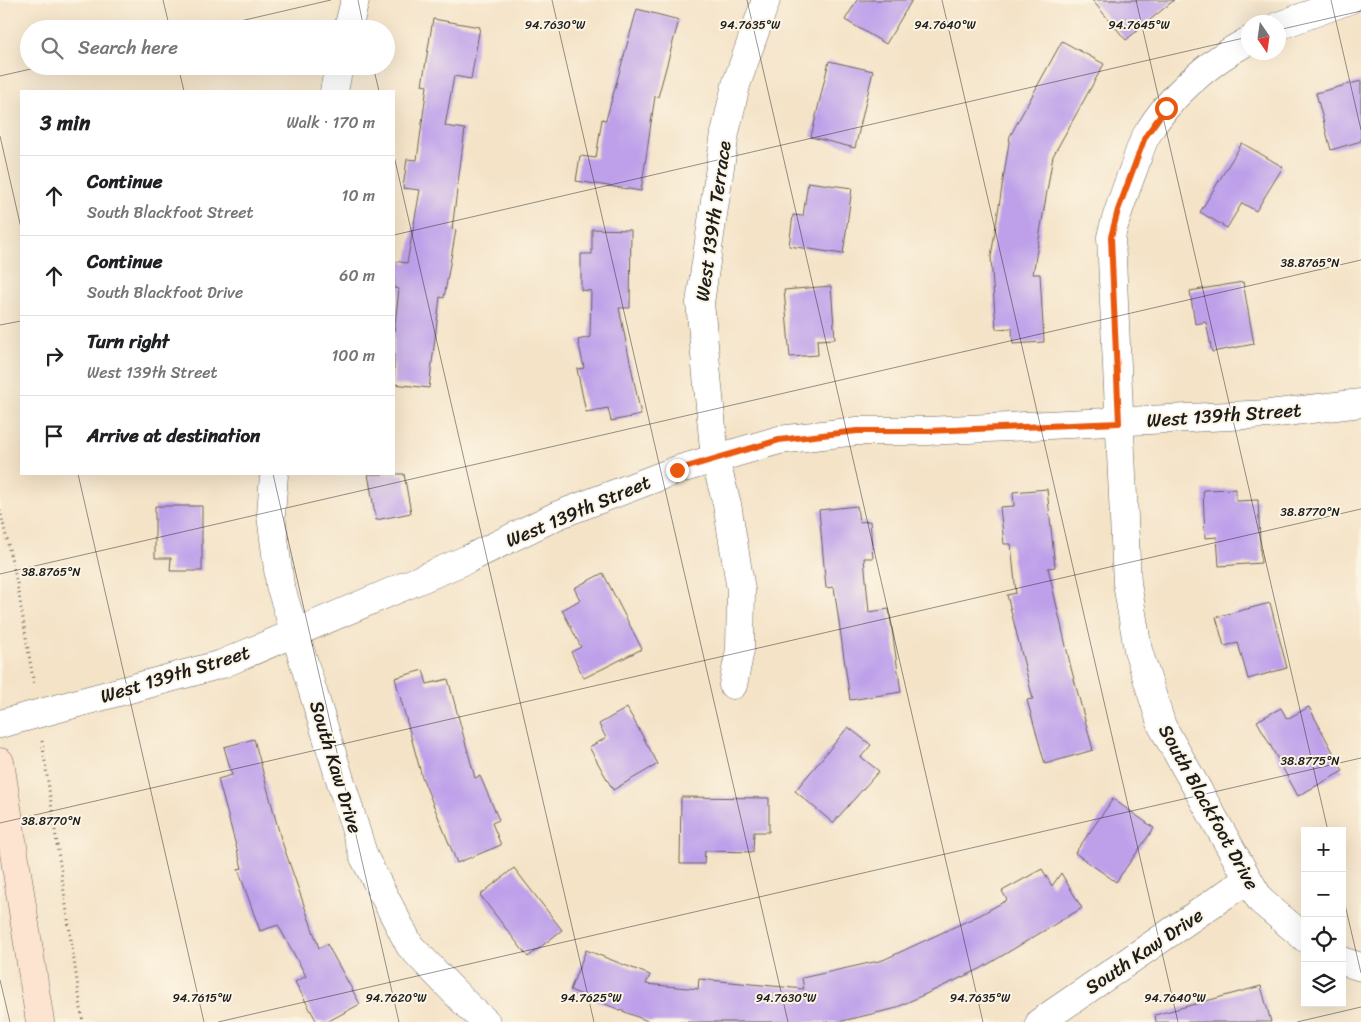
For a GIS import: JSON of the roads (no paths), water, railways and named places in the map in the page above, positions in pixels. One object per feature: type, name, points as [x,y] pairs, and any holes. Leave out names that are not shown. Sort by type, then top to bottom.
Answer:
[{"type":"main road","points":[[0,762],[40,1022]]},
{"type":"street","points":[[350,20],[355,0]]},
{"type":"street","name":"West 139th Terrace","points":[[733,685],[740,650],[741,590],[728,504],[715,459],[700,303],[725,133],[736,85],[766,0]]},
{"type":"street","points":[[1286,23],[1349,0]]},
{"type":"street","name":"South Blackfoot Drive","points":[[1241,45],[1228,52],[1190,84],[1166,108],[1145,137],[1118,210],[1111,237],[1127,583],[1138,650],[1162,726],[1261,901],[1301,935]]},
{"type":"street","points":[[334,90],[337,75]]},
{"type":"street","name":"West 139th Street","points":[[0,724],[222,664],[468,559],[558,515],[677,470],[779,440],[857,431],[927,431],[1119,423],[1269,414],[1361,403]]},
{"type":"street","name":"South Kaw Drive","points":[[274,475],[271,515],[280,585],[364,857],[410,946],[469,1008],[486,1022]]},
{"type":"street","name":"South Kaw Drive","points":[[1040,1022],[1248,879]]},
{"type":"street","points":[[1345,962],[1361,967]]}]
